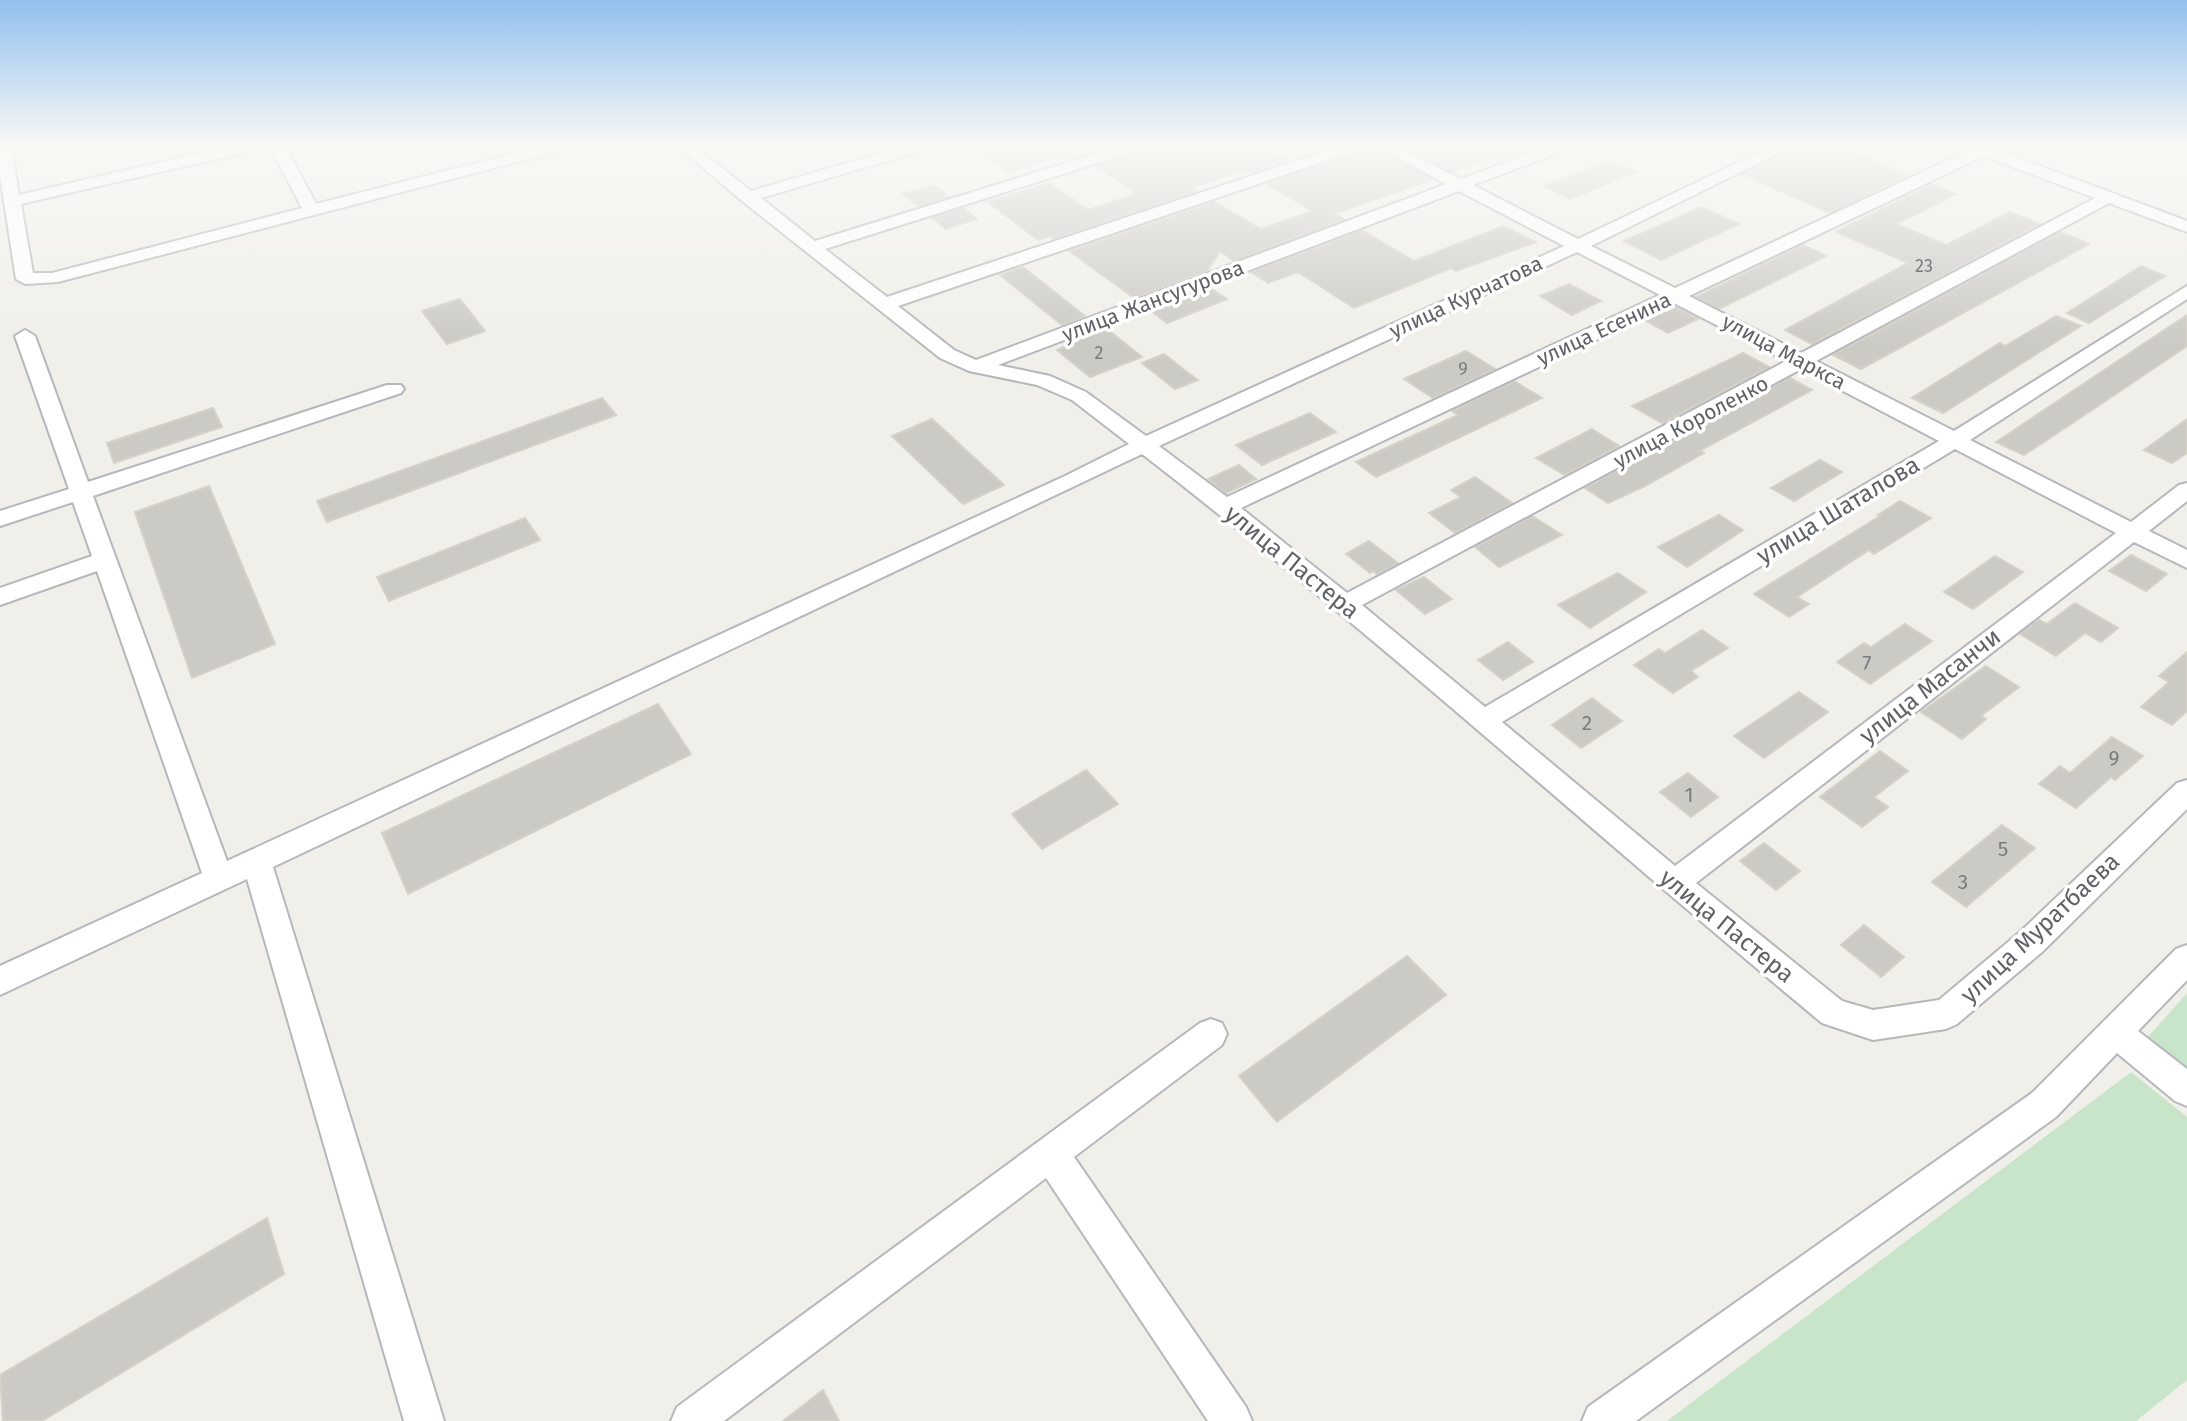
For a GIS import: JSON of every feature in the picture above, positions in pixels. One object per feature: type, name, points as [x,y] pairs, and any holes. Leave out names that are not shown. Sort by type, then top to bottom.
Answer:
[{"type":"street","points":[[15,211],[25,279],[52,278],[306,211]]},
{"type":"street","name":"улица Пастера","points":[[766,211],[947,354],[976,367],[1043,380],[1079,396],[1225,507],[1345,604],[1674,883],[1833,1013],[1873,1025]]},
{"type":"street","points":[[812,247],[927,211]]},
{"type":"street","points":[[882,305],[1161,211]]},
{"type":"street","name":"улица Жансугурова","points":[[976,367],[1390,211]]},
{"type":"street","name":"улица Маркса","points":[[1512,211],[2130,533],[2187,560]]},
{"type":"street","name":"улица Курчатова","points":[[0,981],[1061,487],[1144,444],[1649,211]]},
{"type":"street","name":"улица Есенина","points":[[1225,507],[1847,211]]},
{"type":"street","name":"улица Короленко","points":[[1345,604],[1804,362],[2083,211]]},
{"type":"street","points":[[2146,211],[2187,227]]},
{"type":"street","name":"улица Шаталова","points":[[1483,721],[1954,441],[2187,291]]},
{"type":"street","points":[[25,335],[219,880]]},
{"type":"street","points":[[0,520],[80,491],[394,389]]},
{"type":"street","name":"улица Масанчи","points":[[1674,883],[2187,489]]},
{"type":"street","points":[[0,597],[105,560]]},
{"type":"street","name":"улица Муратбаева","points":[[1873,1025],[1946,1014],[2031,942],[2187,791]]},
{"type":"street","points":[[257,862],[424,1421]]},
{"type":"street","points":[[1602,1421],[2044,1105],[2187,958]]},
{"type":"street","points":[[2115,1031],[2187,1090]]},
{"type":"street","points":[[691,1421],[1211,1034]]},
{"type":"street","points":[[1050,1153],[1232,1421]]},
{"type":"green space","points":[[2187,993],[2187,1069],[2148,1037]]},
{"type":"green space","points":[[2131,1072],[2187,1117],[2187,1380],[2136,1421],[1667,1421]]},
{"type":"building","points":[[953,211],[967,211],[977,219],[946,229],[932,218]]},
{"type":"building","points":[[1000,211],[1136,211],[1053,239],[1050,236],[1038,240]]},
{"type":"building","points":[[1186,211],[1230,211],[1261,229],[1312,211],[1342,211],[1334,214],[1344,219],[1234,261],[1220,251],[1207,271],[1134,298],[1069,251]]},
{"type":"building","points":[[1691,211],[1711,211],[1739,224],[1661,260],[1624,241]]},
{"type":"building","points":[[1877,211],[1921,211],[1896,224],[1946,245],[2010,212],[2039,224],[1812,344],[1785,330],[1908,263],[1836,232]]},
{"type":"building","points":[[1503,226],[1536,242],[1456,271],[1451,268],[1354,308],[1298,272],[1268,283],[1251,272],[1362,230],[1414,261]]},
{"type":"building","points":[[2060,232],[2089,244],[1861,369],[1833,355]]},
{"type":"building","points":[[1803,245],[1826,256],[1719,309],[1696,297]]},
{"type":"building","points":[[2141,266],[2165,276],[2089,323],[2067,313]]},
{"type":"building","points":[[1023,267],[1085,316],[1062,325],[1000,275]]},
{"type":"building","points":[[1569,284],[1601,301],[1572,315],[1540,296]]},
{"type":"building","points":[[1210,288],[1227,299],[1167,323],[1150,310]]},
{"type":"building","points":[[460,299],[485,331],[447,344],[422,311]]},
{"type":"building","points":[[1676,307],[1698,319],[1668,333],[1644,320]]},
{"type":"building","points":[[2187,315],[2187,346],[2101,404],[2024,455],[1996,442]]},
{"type":"building","points":[[2056,316],[2081,326],[1943,413],[1912,398],[2000,343],[2005,346]]},
{"type":"building","points":[[1101,329],[1108,330],[1142,357],[1090,377],[1057,350]]},
{"type":"building","points":[[1466,351],[1495,369],[1433,398],[1404,379]]},
{"type":"building","points":[[1743,353],[1769,367],[1662,423],[1632,406]]},
{"type":"building","points":[[1164,354],[1198,380],[1175,389],[1142,363]]},
{"type":"building","points":[[1790,378],[1812,390],[1699,451],[1704,453],[1645,486],[1608,503],[1585,488]]},
{"type":"building","points":[[1514,381],[1542,398],[1376,477],[1356,462],[1458,415],[1452,411]]},
{"type":"building","points":[[602,398],[616,415],[327,522],[317,501]]},
{"type":"building","points":[[213,408],[222,427],[114,463],[107,443]]},
{"type":"building","points":[[1310,413],[1336,432],[1262,465],[1236,445]]},
{"type":"building","points":[[932,419],[1004,485],[963,504],[892,436]]},
{"type":"building","points":[[2187,419],[2187,453],[2172,463],[2144,450]]},
{"type":"building","points":[[1592,429],[1619,446],[1565,475],[1536,458]]},
{"type":"building","points":[[1820,460],[1842,472],[1794,501],[1771,488]]},
{"type":"building","points":[[1239,465],[1256,479],[1226,493],[1208,479]]},
{"type":"building","points":[[1475,477],[1512,503],[1455,533],[1429,513],[1461,497],[1451,490]]},
{"type":"building","points":[[209,486],[275,644],[192,678],[135,512]]},
{"type":"building","points":[[1900,501],[1931,518],[1874,554],[1869,550],[1797,597],[1809,604],[1789,617],[1754,594],[1880,516],[1878,515]]},
{"type":"building","points":[[1719,515],[1743,530],[1687,567],[1658,547]]},
{"type":"building","points":[[1532,516],[1562,535],[1499,567],[1475,547]]},
{"type":"building","points":[[525,518],[540,540],[389,601],[377,577]]},
{"type":"building","points":[[1369,541],[1398,563],[1377,574],[1373,571],[1370,573],[1346,554]]},
{"type":"building","points":[[2131,555],[2167,574],[2146,591],[2109,571]]},
{"type":"building","points":[[1995,556],[2023,572],[1973,609],[1944,592]]},
{"type":"building","points":[[1618,573],[1646,592],[1590,628],[1558,605]]},
{"type":"building","points":[[1424,577],[1452,599],[1425,614],[1396,590]]},
{"type":"building","points":[[2075,603],[2118,628],[2101,642],[2085,633],[2056,656],[2020,634],[2039,620],[2047,624]]},
{"type":"building","points":[[1905,624],[1932,641],[1870,684],[1837,662],[1864,643],[1871,647]]},
{"type":"building","points":[[1702,630],[1728,648],[1691,671],[1698,677],[1673,693],[1634,665],[1659,649],[1665,653]]},
{"type":"building","points":[[1508,642],[1533,662],[1503,680],[1478,660]]},
{"type":"building","points":[[2187,652],[2187,711],[2172,725],[2141,707],[2169,682],[2159,676]]},
{"type":"building","points":[[1986,666],[2019,687],[1981,716],[1986,719],[1962,739],[1921,712]]},
{"type":"building","points":[[1799,692],[1828,712],[1764,758],[1734,736]]},
{"type":"building","points":[[1592,698],[1622,721],[1581,748],[1552,725]]},
{"type":"building","points":[[658,704],[691,754],[408,894],[382,833]]},
{"type":"building","points":[[2112,737],[2143,756],[2115,780],[2111,777],[2076,808],[2039,784],[2060,766],[2070,773]]},
{"type":"building","points":[[1880,751],[1908,771],[1874,797],[1888,807],[1862,827],[1820,797]]},
{"type":"building","points":[[1086,770],[1118,804],[1042,849],[1012,814]]},
{"type":"building","points":[[1688,773],[1718,797],[1691,817],[1660,792]]},
{"type":"building","points":[[2002,825],[2035,848],[1966,907],[1932,882]]},
{"type":"building","points":[[1764,843],[1800,871],[1776,890],[1740,861]]},
{"type":"building","points":[[1864,925],[1904,957],[1881,977],[1841,945]]},
{"type":"building","points":[[1407,956],[1446,995],[1277,1122],[1239,1076]]},
{"type":"building","points":[[267,1218],[284,1274],[42,1421],[3,1421],[0,1375]]},
{"type":"building","points":[[823,1390],[839,1421],[783,1421]]}]
